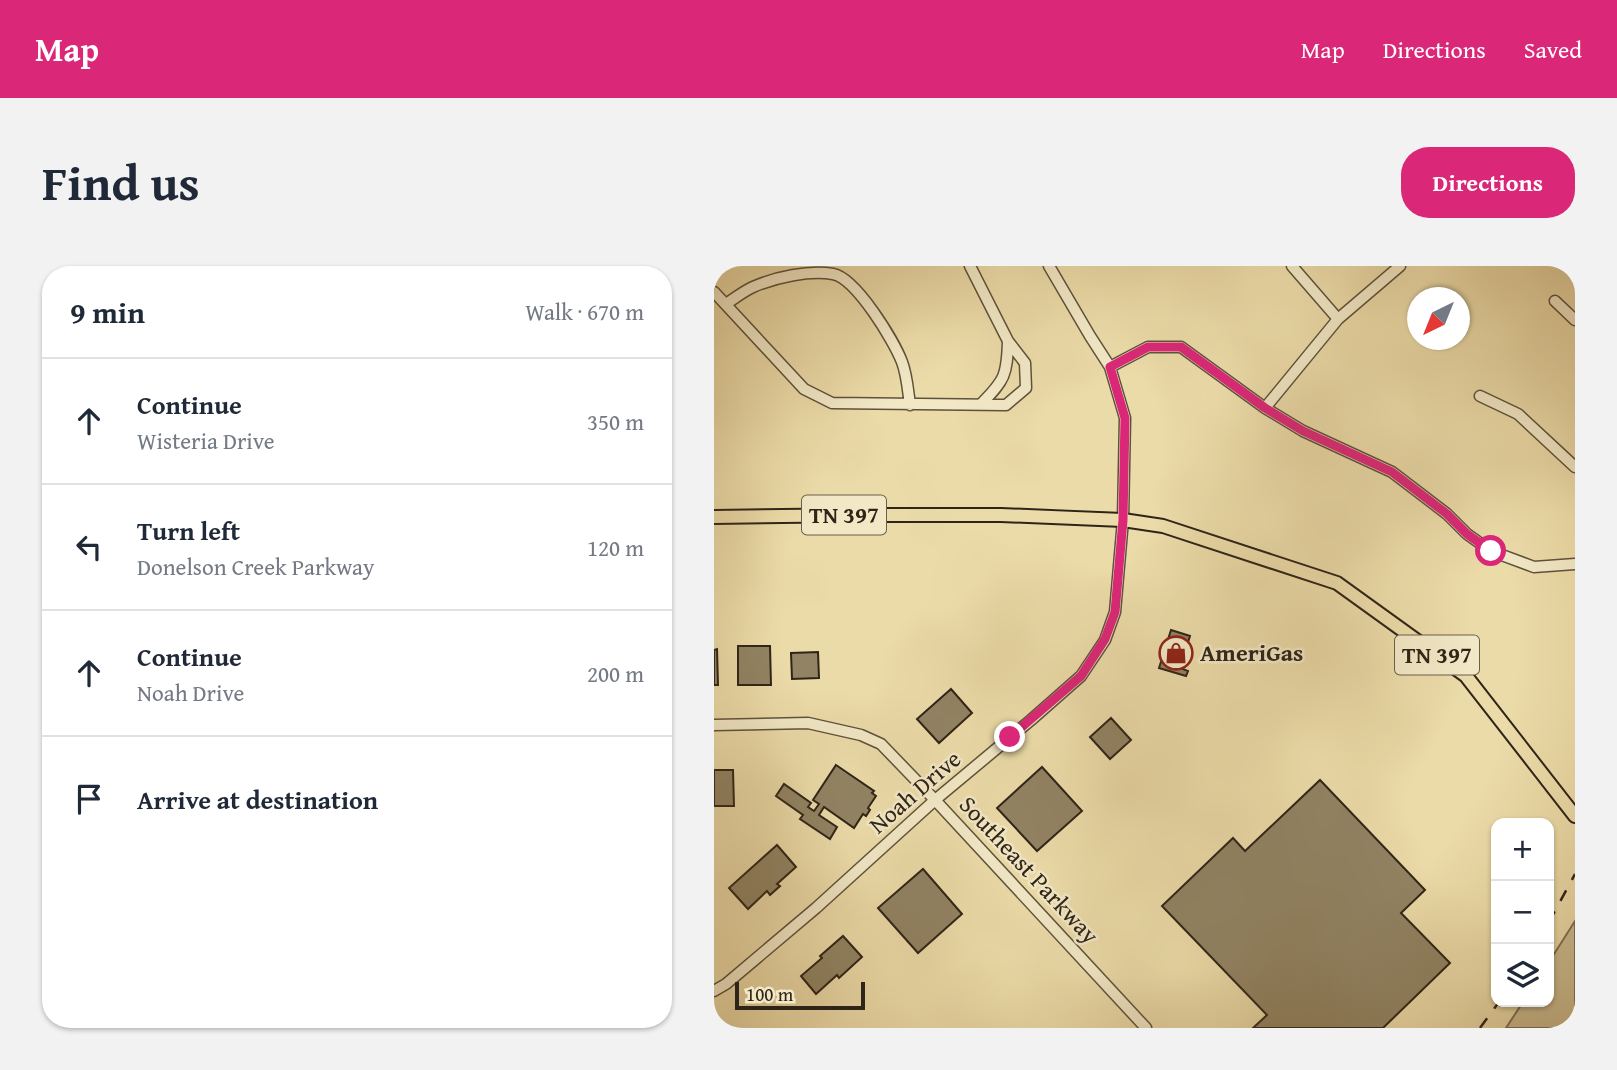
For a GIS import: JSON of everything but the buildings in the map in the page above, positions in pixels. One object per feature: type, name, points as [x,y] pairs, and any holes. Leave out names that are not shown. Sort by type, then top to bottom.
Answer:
[{"type":"main road","name":"TN 397","points":[[714,517],[988,515],[1123,520],[1163,526],[1337,583],[1466,676],[1575,816]]},
{"type":"street","points":[[714,292],[804,389],[832,403],[1006,405],[1026,388],[1025,363],[1008,341],[970,266]]},
{"type":"street","name":"Noah Drive","points":[[714,991],[726,984],[816,908],[935,800],[1081,676],[1105,639],[1115,612],[1123,520],[1125,418],[1110,367],[1049,266]]},
{"type":"street","points":[[1292,266],[1338,319]]},
{"type":"street","points":[[1265,408],[1338,319],[1400,266]]},
{"type":"street","points":[[726,304],[753,287],[798,273],[836,274],[857,291],[883,328],[901,361],[910,405]]},
{"type":"street","points":[[1555,301],[1575,320]]},
{"type":"street","points":[[981,404],[1001,384],[1008,363],[1008,341]]},
{"type":"street","points":[[1110,367],[1148,347],[1181,347],[1265,408],[1303,431],[1392,472],[1491,551],[1534,567],[1575,564]]},
{"type":"street","points":[[1480,397],[1518,414],[1575,467]]},
{"type":"street","name":"Southeast Parkway","points":[[714,725],[808,723],[860,735],[881,744],[1146,1028]]},
{"type":"shaded area","points":[[1575,921],[1575,1028],[1506,1028],[1520,1007],[1554,1007],[1554,954]]},
{"type":"railway","points":[[1554,913],[1575,874]]},
{"type":"railway","points":[[1480,1028],[1495,1007]]},
{"type":"place","name":"AmeriGas","points":[[1176,653]]},
{"type":"route","points":[[1010,737],[1081,676],[1105,639],[1115,612],[1123,520],[1125,418],[1110,367],[1148,347],[1181,347],[1265,408],[1303,431],[1392,472],[1491,551]]}]
